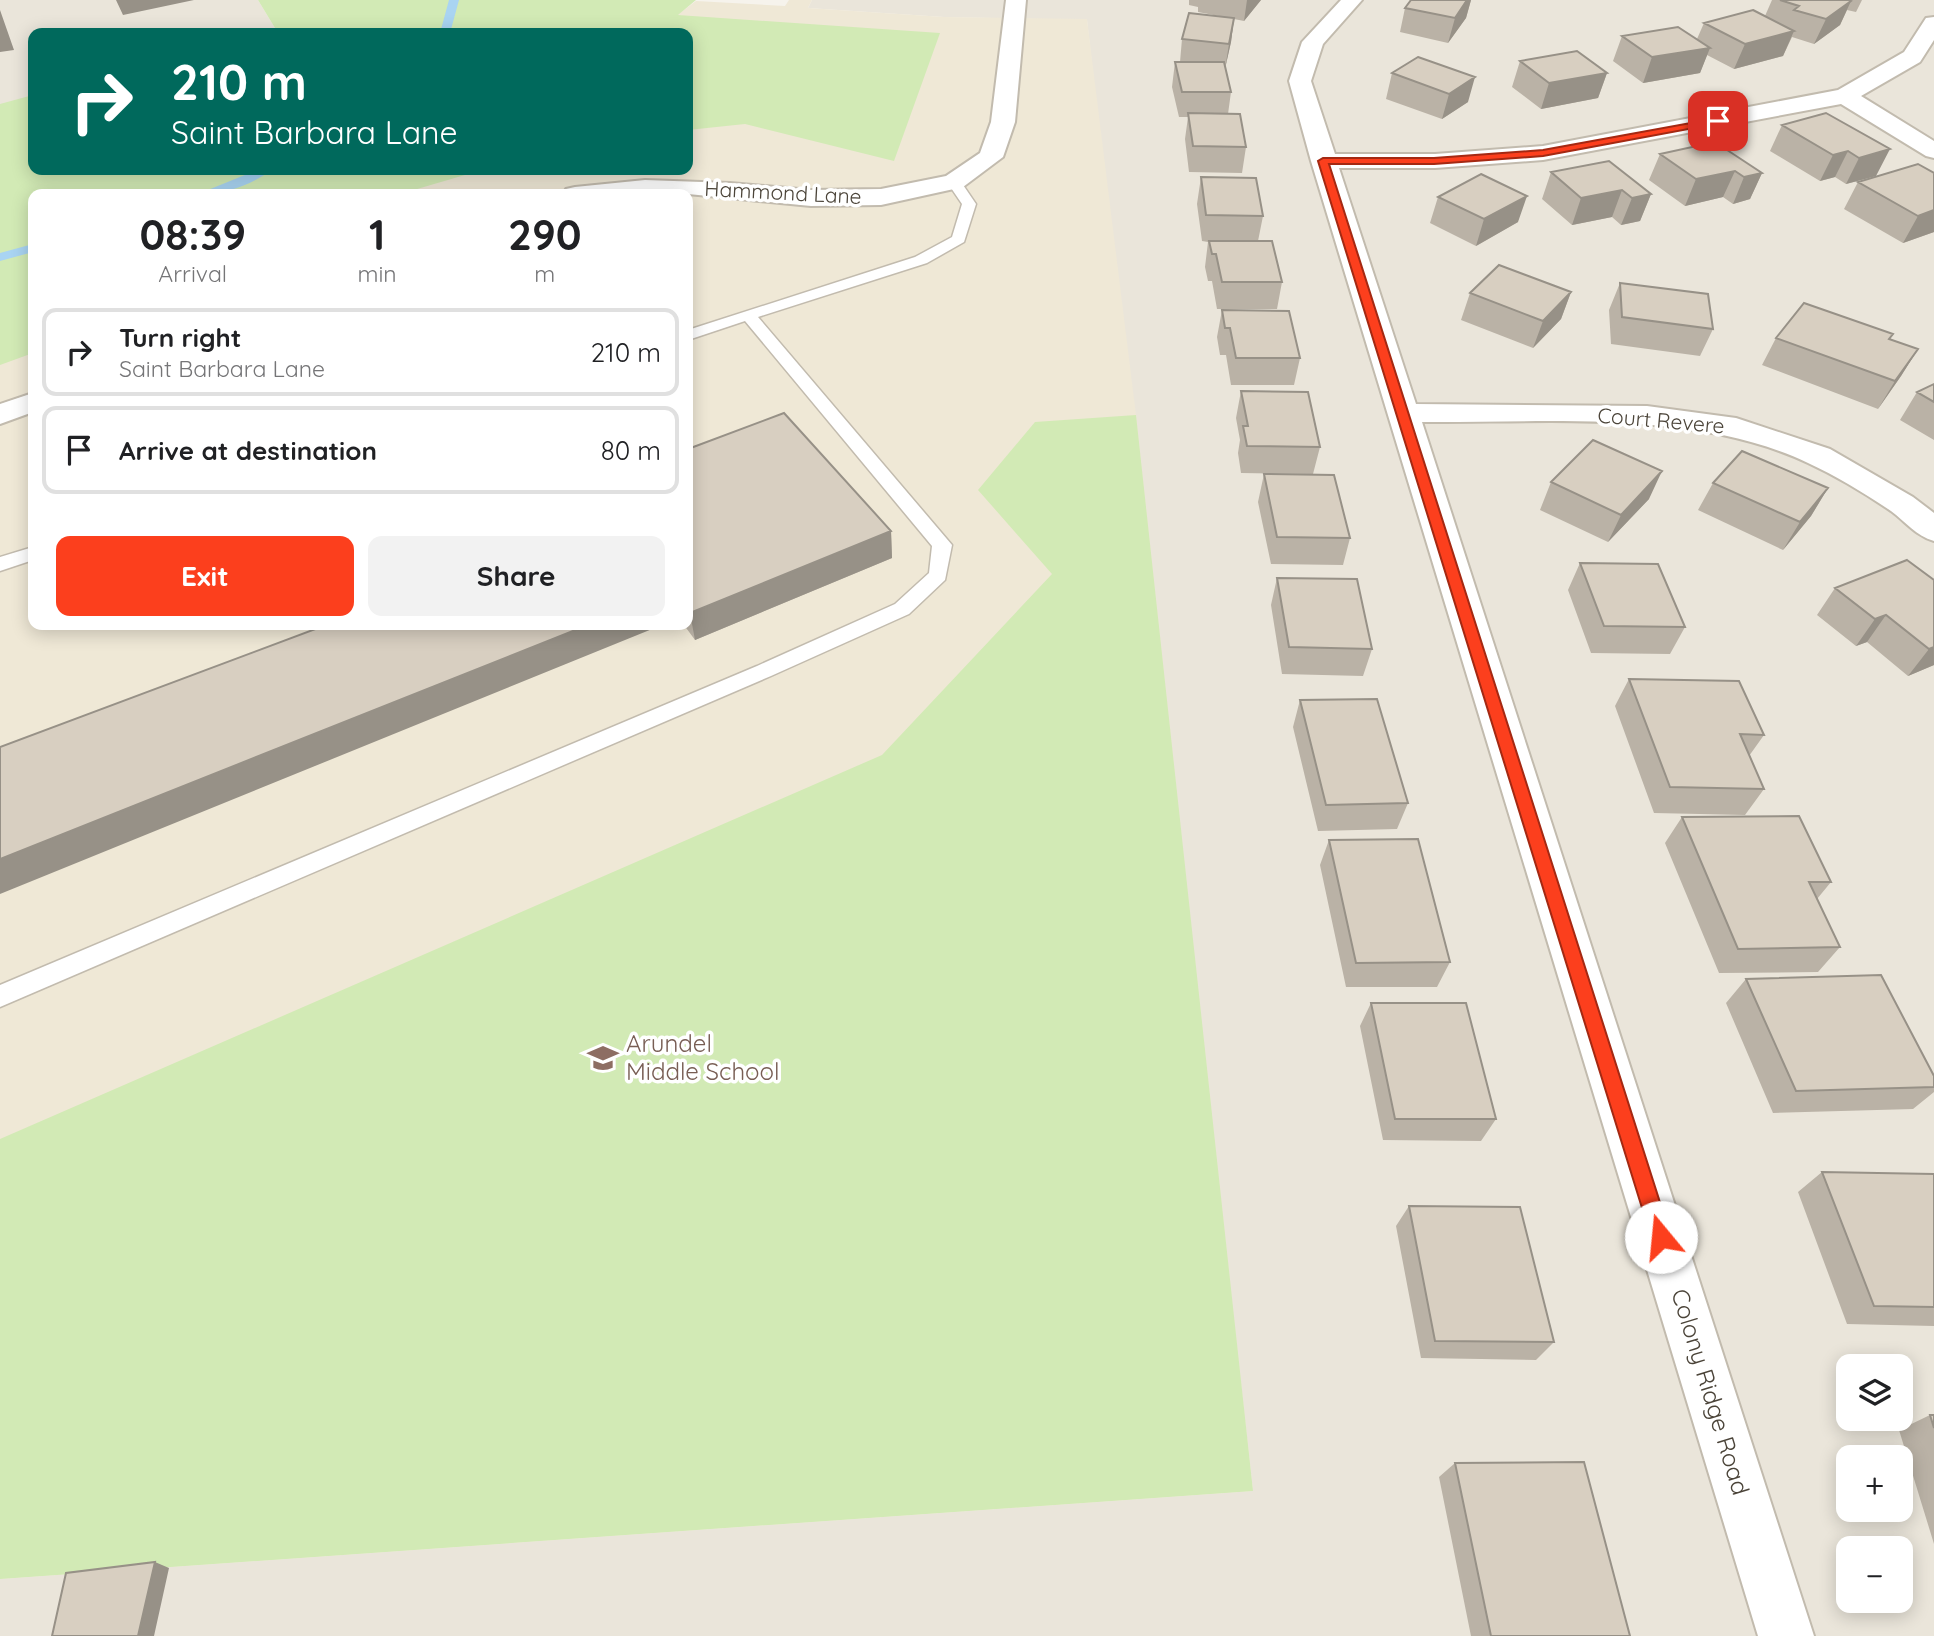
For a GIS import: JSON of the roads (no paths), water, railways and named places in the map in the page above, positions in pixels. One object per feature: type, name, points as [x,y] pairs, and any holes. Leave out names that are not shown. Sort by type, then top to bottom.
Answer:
[{"type":"street","name":"Hammond Lane","points":[[625,189],[645,187],[730,190],[811,198],[881,197],[954,182],[991,157],[1003,122],[1016,0]]},
{"type":"street","name":"Colony Ridge Road","points":[[1352,0],[1313,42],[1300,81],[1786,1636]]},
{"type":"street","points":[[1323,161],[1434,161],[1543,153],[1845,96],[1912,57],[1934,23],[1933,0]]},
{"type":"street","points":[[1845,96],[1934,151]]},
{"type":"street","points":[[0,415],[28,404]]},
{"type":"street","name":"Court Revere","points":[[1403,414],[1647,415],[1736,427],[1819,456],[1902,504],[1934,530]]},
{"type":"lane","points":[[693,333],[921,260],[960,239],[969,205],[954,182]]},
{"type":"lane","points":[[0,996],[764,671],[902,609],[938,575],[942,545],[748,315]]},
{"type":"lane","points":[[0,564],[28,555]]},
{"type":"waterway","points":[[446,28],[454,0]]},
{"type":"waterway","points":[[220,189],[255,175]]},
{"type":"waterway","points":[[0,257],[28,249]]},
{"type":"place","name":"Arundel Middle School","points":[[603,1058]]}]
